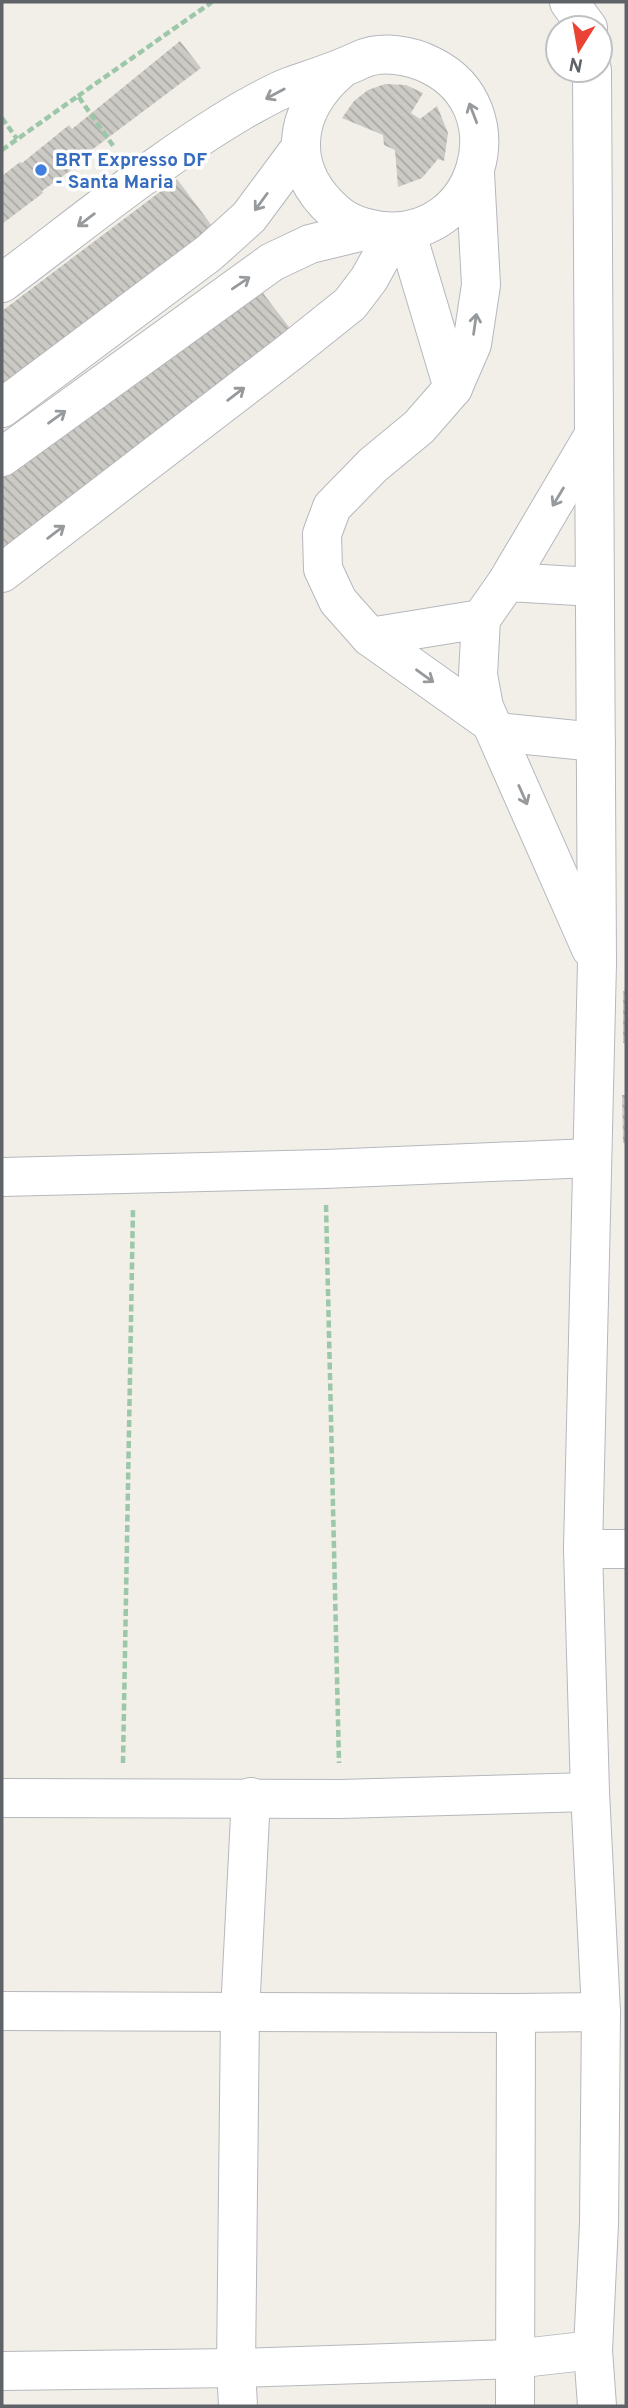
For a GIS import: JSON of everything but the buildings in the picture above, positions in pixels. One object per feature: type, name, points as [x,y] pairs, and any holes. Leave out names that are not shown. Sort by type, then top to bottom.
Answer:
[{"type":"street","points":[[2,283],[174,154],[243,110],[288,87],[339,71],[364,58],[392,55],[419,59],[445,72],[464,93],[476,117],[480,145],[475,173],[481,285],[472,344],[453,388],[419,427],[373,465],[332,507],[322,534],[323,569],[338,601],[370,636],[494,728],[606,727]]},
{"type":"street","points":[[339,71],[323,85],[310,104],[303,125],[301,147],[307,175],[321,199],[342,218],[389,231]]},
{"type":"street","points":[[592,84],[594,587],[606,727],[591,1158],[583,1549],[590,1792],[613,2224],[593,2350],[597,2406]]},
{"type":"street","points":[[2,408],[209,253],[249,218],[301,147]]},
{"type":"street","points":[[2,457],[272,262],[310,244],[428,224],[449,212],[464,194],[475,173]]},
{"type":"street","points":[[389,231],[453,388]]},
{"type":"street","points":[[2,573],[351,304],[369,279],[389,231]]},
{"type":"street","points":[[592,438],[507,582],[481,619],[478,675],[484,707],[597,964]]},
{"type":"street","points":[[507,582],[594,587]]},
{"type":"street","points":[[370,636],[481,619]]},
{"type":"street","points":[[2,1177],[325,1169],[591,1158]]},
{"type":"street","points":[[583,1549],[626,1549]]},
{"type":"street","points":[[2,1798],[340,1798],[590,1792]]},
{"type":"street","points":[[238,2406],[236,2368],[240,2012],[251,1797]]},
{"type":"street","points":[[2,2011],[601,2012]]},
{"type":"street","points":[[515,2406],[516,2012]]},
{"type":"street","points":[[2,2371],[236,2368],[514,2359],[593,2350]]},
{"type":"path","points":[[2,150],[212,2]]},
{"type":"path","points":[[78,96],[114,146]]},
{"type":"path","points":[[2,118],[17,139]]},
{"type":"path","points":[[325,1169],[340,1798]]},
{"type":"path","points":[[122,1797],[133,1173]]},
{"type":"place","name":"BRT Expresso DF - Santa Maria","points":[[41,170]]}]
